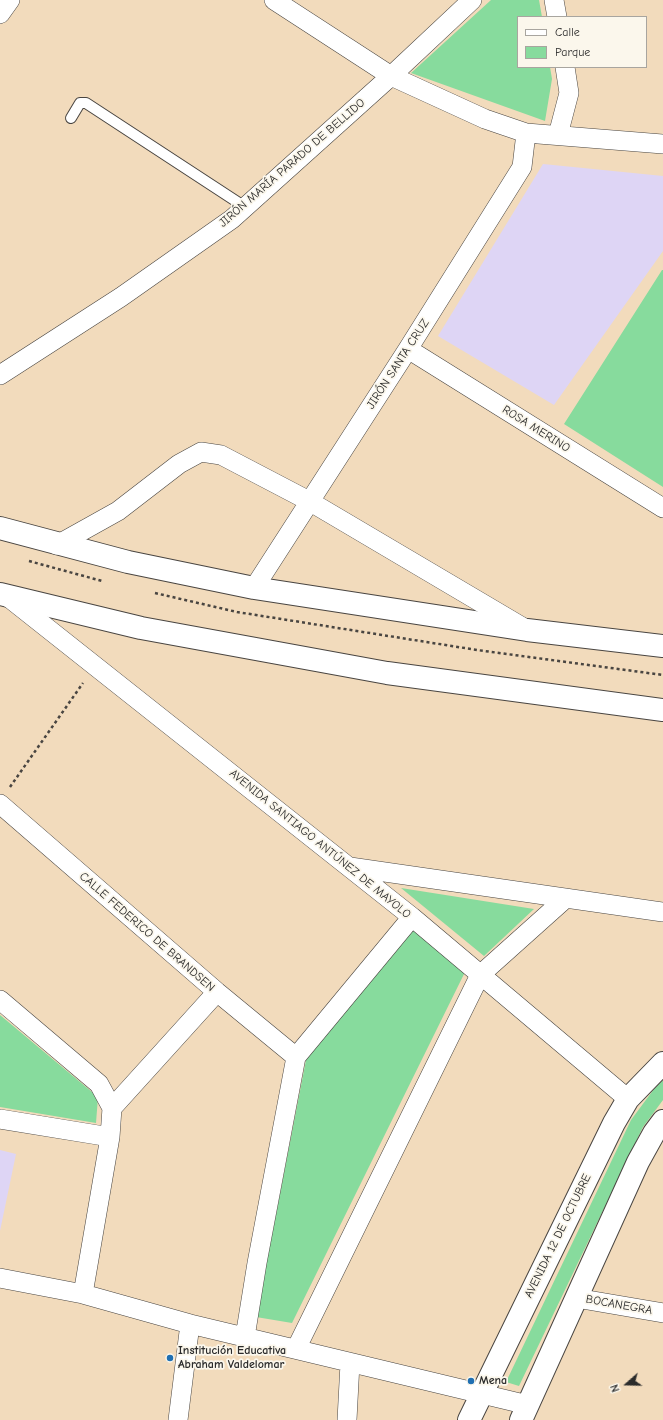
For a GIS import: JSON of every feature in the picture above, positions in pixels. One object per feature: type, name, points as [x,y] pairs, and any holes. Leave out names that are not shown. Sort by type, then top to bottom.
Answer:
[{"type":"main road","points":[[0,528],[57,545],[128,562],[254,588],[527,630],[663,646]]},
{"type":"main road","name":"AVENIDA SANTIAGO ANTÚNEZ DE MAYOLO","points":[[3,595],[141,628],[387,673],[663,710]]},
{"type":"main road","name":"AVENIDA 12 DE OCTUBRE","points":[[469,1420],[614,1123],[628,1099],[663,1063]]},
{"type":"main road","points":[[524,1413],[638,1162],[654,1133],[663,1121]]},
{"type":"street","points":[[0,14],[10,0]]},
{"type":"street","points":[[274,0],[391,76],[485,119],[526,133],[663,144]]},
{"type":"street","name":"JIRÓN MARÍA PARADO DE BELLIDO","points":[[0,375],[121,297],[232,219],[391,76],[472,0]]},
{"type":"street","points":[[554,0],[557,16]]},
{"type":"street","points":[[558,135],[569,93],[565,68]]},
{"type":"street","name":"JIRÓN SANTA CRUZ","points":[[254,588],[408,350],[522,167],[526,133]]},
{"type":"street","name":"ROSA MERINO","points":[[408,350],[663,508]]},
{"type":"street","points":[[57,545],[118,511],[179,464],[201,452],[221,455],[309,501],[527,630]]},
{"type":"street","name":"AVENIDA SANTIAGO ANTÚNEZ DE MAYOLO","points":[[3,595],[96,666],[350,867],[412,917],[628,1099]]},
{"type":"street","name":"CALLE FEDERICO DE BRANDSEN","points":[[0,804],[217,992],[296,1057]]},
{"type":"street","points":[[350,867],[663,912]]},
{"type":"street","points":[[296,1350],[480,975],[566,898]]},
{"type":"street","points":[[245,1337],[258,1256],[296,1057],[412,917]]},
{"type":"street","points":[[112,1108],[217,992]]},
{"type":"street","points":[[0,1000],[99,1084],[112,1108],[110,1137],[83,1294]]},
{"type":"street","points":[[0,1119],[110,1137]]},
{"type":"street","points":[[0,1278],[83,1294],[190,1324],[481,1394],[524,1413]]},
{"type":"street","name":"BOCANEGRA","points":[[576,1298],[663,1313]]},
{"type":"street","points":[[178,1420],[190,1324]]},
{"type":"street","points":[[347,1420],[350,1363]]},
{"type":"lane","points":[[71,118],[80,103],[86,103],[245,207]]},
{"type":"path","points":[[9,787],[96,666]]},
{"type":"shaded area","points":[[543,164],[663,176],[663,251],[554,405],[438,336]]},
{"type":"shaded area","points":[[0,1150],[16,1154],[0,1231]]},
{"type":"green space","points":[[491,0],[539,0],[542,16],[517,16],[517,68],[550,68],[552,79],[545,121],[411,73]]},
{"type":"green space","points":[[663,270],[663,487],[564,424]]},
{"type":"green space","points":[[401,888],[534,909],[484,956]]},
{"type":"green space","points":[[412,929],[466,970],[292,1323],[256,1317],[307,1055]]},
{"type":"green space","points":[[0,1015],[98,1097],[96,1123],[0,1107]]},
{"type":"green space","points":[[663,1080],[663,1100],[643,1127],[519,1386],[506,1382],[631,1120],[654,1089]]},
{"type":"place","name":"Institución Educativa Abraham Valdelomar","points":[[170,1358]]},
{"type":"place","name":"Mena","points":[[471,1381]]}]
